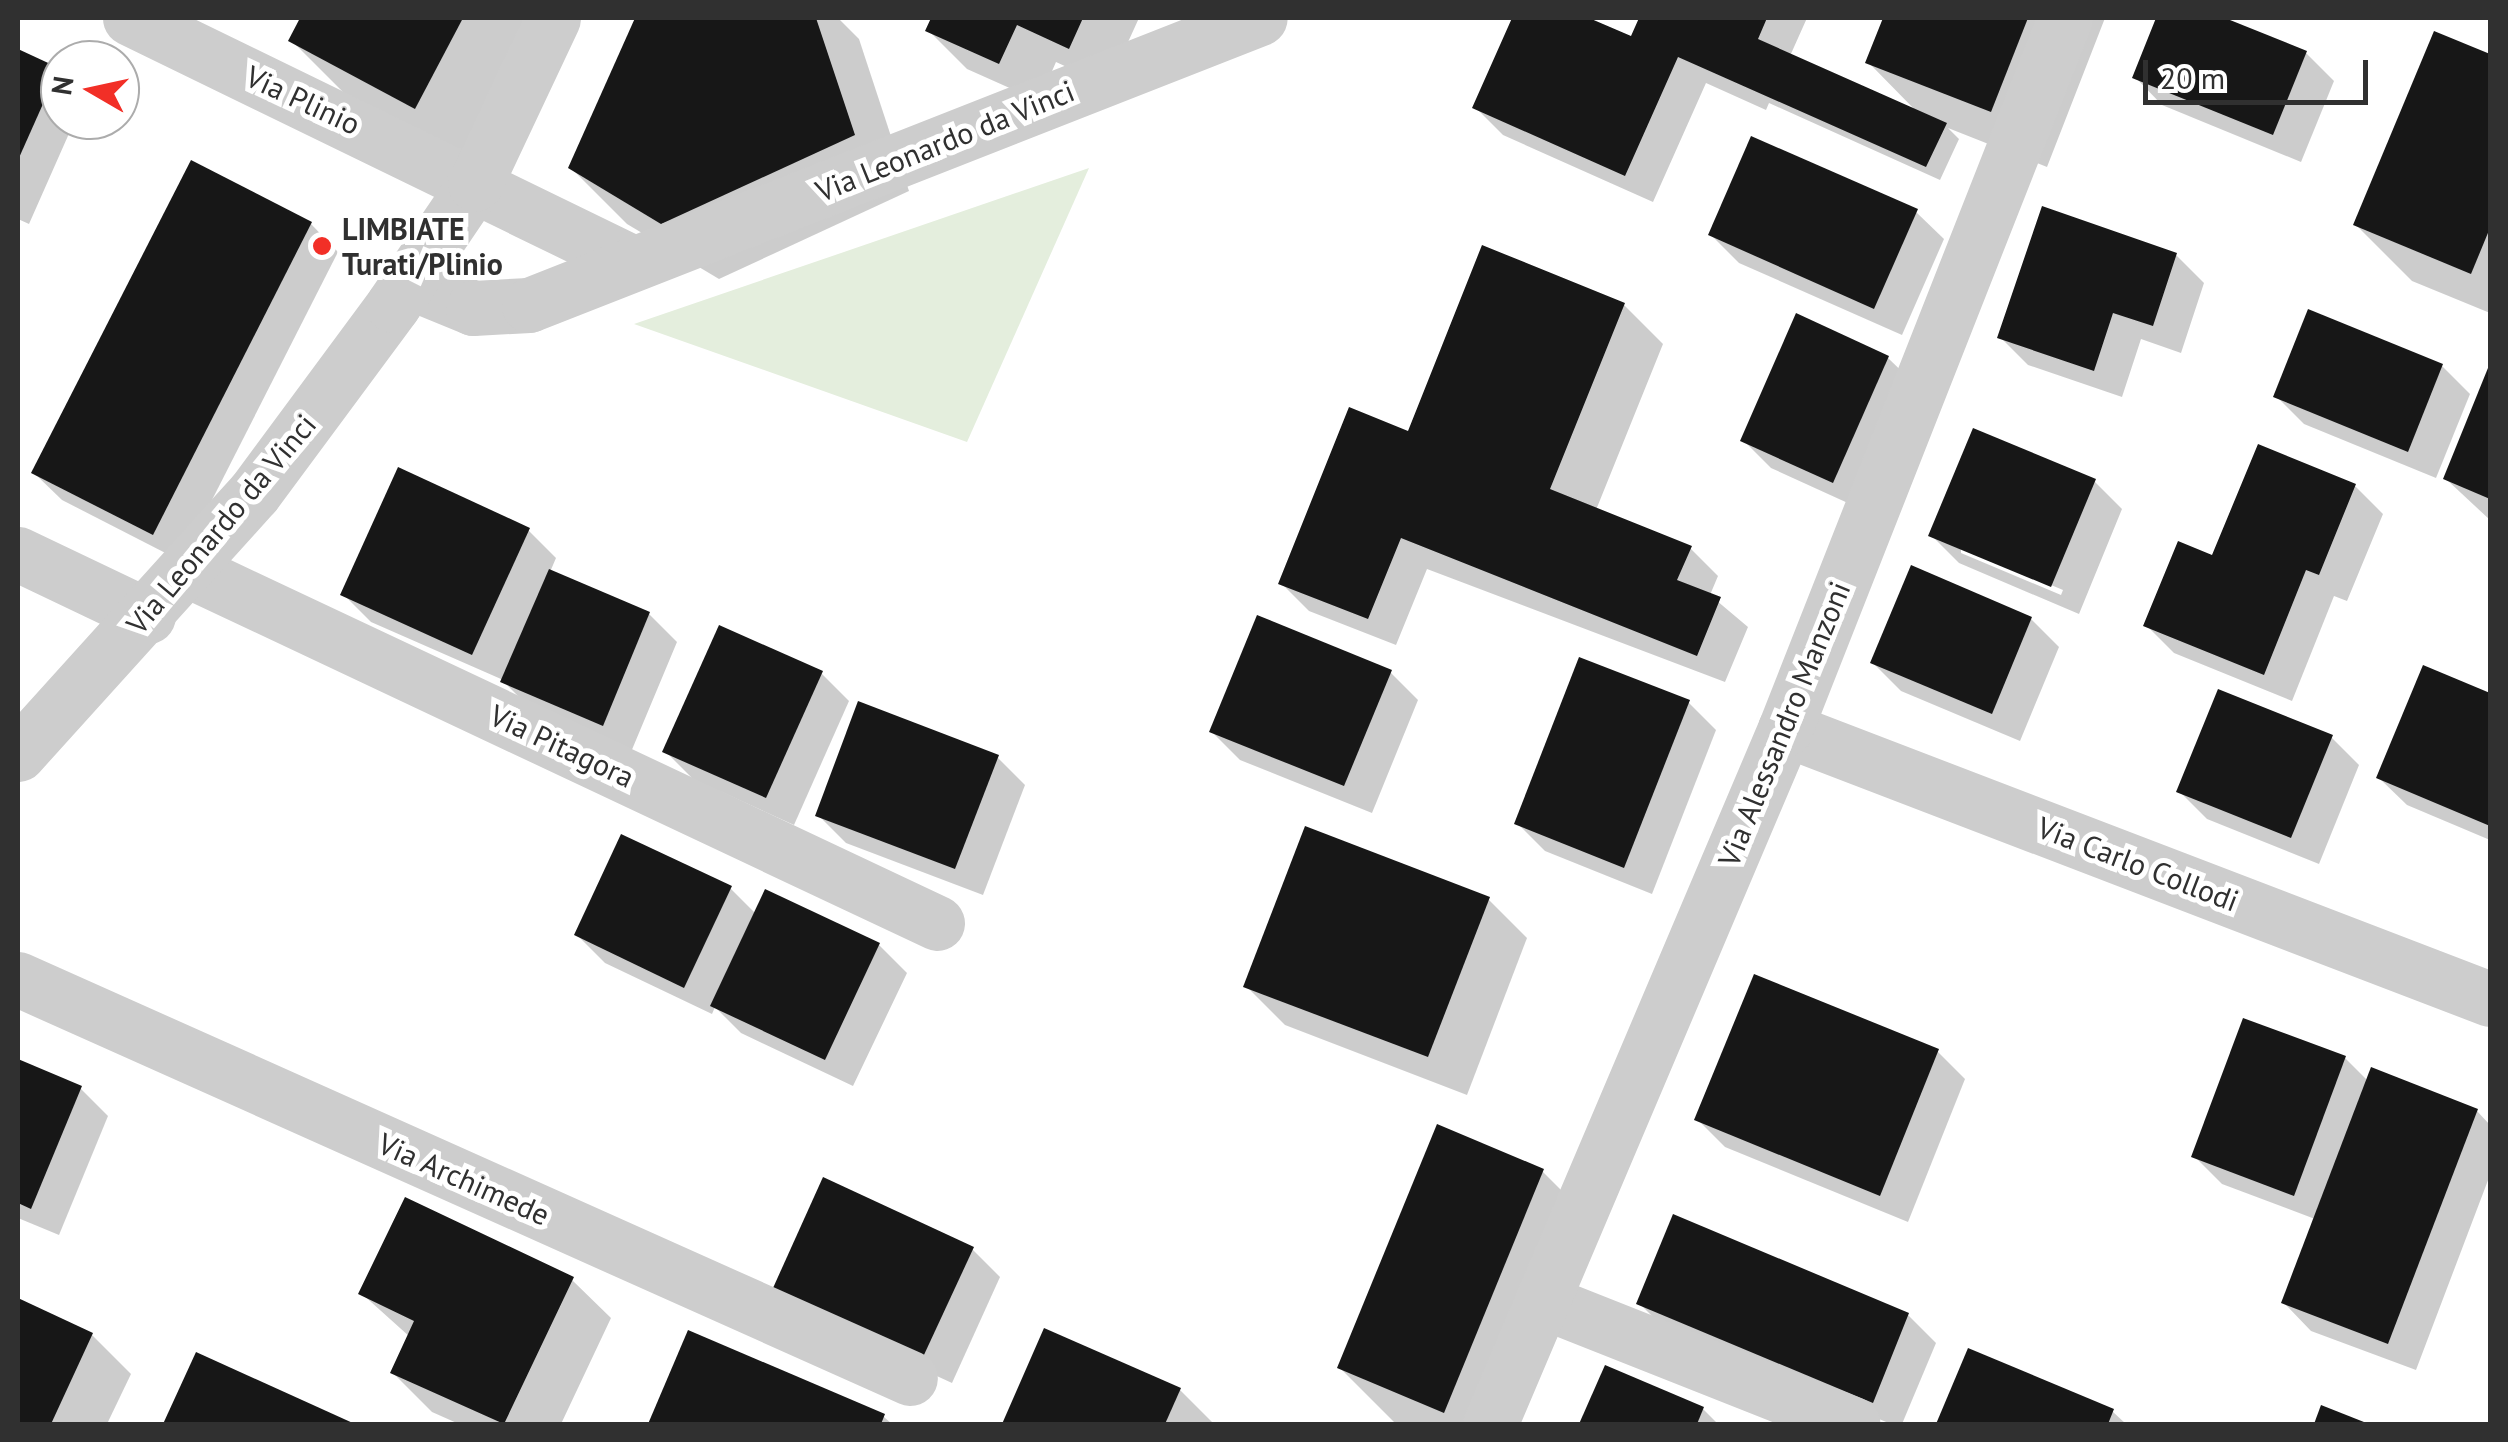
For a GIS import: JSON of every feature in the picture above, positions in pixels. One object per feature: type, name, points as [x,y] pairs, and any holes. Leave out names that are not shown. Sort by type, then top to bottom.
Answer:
[{"type":"street","name":"Via Plinio","points":[[130,18],[474,184]]},
{"type":"street","name":"Via Leonardo da Vinci","points":[[18,754],[148,616],[254,493],[410,282],[474,184],[553,18]]},
{"type":"street","name":"Via Leonardo da Vinci","points":[[410,282],[452,304],[510,307],[578,288],[629,261],[726,230],[1260,18]]},
{"type":"street","name":"Via Alessandro Manzoni","points":[[1490,1424],[1785,729],[2065,18]]},
{"type":"street","points":[[474,184],[559,232],[629,261]]},
{"type":"street","points":[[18,554],[148,616]]},
{"type":"street","name":"Via Pitagora","points":[[188,570],[936,923]]},
{"type":"street","name":"Via Carlo Collodi","points":[[1785,729],[2490,1000]]},
{"type":"street","name":"Via Archimede","points":[[18,979],[910,1378]]},
{"type":"street","points":[[1542,1300],[1852,1424]]},
{"type":"green space","points":[[1089,168],[967,442],[634,324]]},
{"type":"building","points":[[300,18],[463,18],[415,109],[288,41]]},
{"type":"building","points":[[635,18],[816,18],[855,135],[661,224],[568,168]]},
{"type":"building","points":[[931,18],[1083,18],[1069,49],[1017,25],[999,64],[925,31]]},
{"type":"building","points":[[1512,18],[1589,18],[1631,36],[1639,18],[1767,18],[1758,39],[1947,123],[1926,167],[1678,57],[1625,176],[1472,108]]},
{"type":"building","points":[[1883,18],[2028,18],[1991,112],[1865,63]]},
{"type":"building","points":[[2156,18],[2225,18],[2307,51],[2273,135],[2132,78]]},
{"type":"building","points":[[2434,31],[2490,54],[2490,228],[2471,274],[2353,225]]},
{"type":"building","points":[[18,49],[40,59],[40,111],[18,160]]},
{"type":"building","points":[[1751,136],[1918,209],[1874,309],[1708,235]]},
{"type":"building","points":[[191,160],[312,222],[153,535],[31,473]]},
{"type":"building","points":[[2042,206],[2177,253],[2153,326],[2113,313],[2094,371],[1997,338]]},
{"type":"building","points":[[1482,245],[1625,303],[1550,489],[1692,546],[1677,580],[1721,597],[1697,656],[1401,538],[1368,619],[1278,584],[1349,407],[1408,431]]},
{"type":"building","points":[[2308,309],[2443,364],[2408,452],[2273,397]]},
{"type":"building","points":[[1796,313],[1889,356],[1833,483],[1740,441]]},
{"type":"building","points":[[2490,363],[2490,499],[2443,479]]},
{"type":"building","points":[[1973,428],[2096,479],[2051,587],[1928,536]]},
{"type":"building","points":[[2258,444],[2356,484],[2319,575],[2306,570],[2264,675],[2143,626],[2178,541],[2212,555]]},
{"type":"building","points":[[398,467],[530,528],[472,655],[340,595]]},
{"type":"building","points":[[1911,565],[2032,617],[1992,714],[1870,663]]},
{"type":"building","points":[[549,569],[650,612],[603,726],[500,682]]},
{"type":"building","points":[[1257,615],[1392,670],[1344,786],[1209,732]]},
{"type":"building","points":[[719,625],[823,671],[766,798],[662,752]]},
{"type":"building","points":[[1579,657],[1690,700],[1624,868],[1514,824]]},
{"type":"building","points":[[2423,665],[2490,693],[2490,826],[2376,778]]},
{"type":"building","points":[[2218,689],[2333,735],[2291,838],[2176,792]]},
{"type":"building","points":[[858,701],[999,755],[955,869],[815,816]]},
{"type":"building","points":[[1305,826],[1490,897],[1428,1057],[1243,987]]},
{"type":"building","points":[[621,834],[732,886],[684,988],[574,935]]},
{"type":"building","points":[[765,889],[880,943],[825,1060],[710,1006]]},
{"type":"building","points":[[1754,974],[1939,1049],[1880,1196],[1694,1120]]},
{"type":"building","points":[[2243,1018],[2346,1056],[2294,1196],[2191,1157]]},
{"type":"building","points":[[18,1059],[82,1086],[31,1209],[18,1203]]},
{"type":"building","points":[[2371,1067],[2478,1109],[2388,1344],[2281,1303]]},
{"type":"building","points":[[1437,1124],[1544,1169],[1444,1413],[1337,1368]]},
{"type":"building","points":[[823,1177],[974,1247],[923,1357],[773,1288]]},
{"type":"building","points":[[405,1197],[574,1277],[504,1424],[390,1373],[414,1321],[358,1294]]},
{"type":"building","points":[[1673,1214],[1909,1313],[1873,1403],[1636,1304]]},
{"type":"building","points":[[18,1298],[93,1333],[51,1424],[18,1424]]},
{"type":"building","points":[[1044,1328],[1181,1388],[1165,1424],[1002,1424]]},
{"type":"building","points":[[688,1330],[885,1414],[881,1424],[648,1424]]},
{"type":"building","points":[[1968,1348],[2114,1409],[2108,1424],[1936,1424]]},
{"type":"building","points":[[196,1352],[355,1424],[163,1424]]},
{"type":"building","points":[[1605,1365],[1704,1407],[1697,1424],[1579,1424]]},
{"type":"building","points":[[2321,1405],[2369,1424],[2314,1424]]},
{"type":"place","name":"LIMBIATE Turati/Plinio","points":[[322,246]]}]
